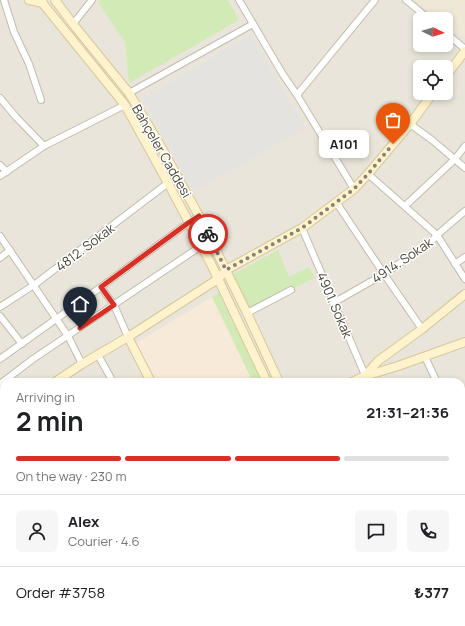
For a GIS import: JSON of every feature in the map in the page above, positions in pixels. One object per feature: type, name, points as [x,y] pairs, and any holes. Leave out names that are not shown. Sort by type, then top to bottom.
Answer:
[{"type":"street","points":[[4,0],[14,32],[29,64],[40,100]]},
{"type":"street","points":[[29,0],[42,2]]},
{"type":"street","name":"Bahçeler Caddesi","points":[[55,0],[129,93],[199,216],[277,378]]},
{"type":"street","points":[[73,24],[92,0]]},
{"type":"street","points":[[239,0],[282,73],[354,189]]},
{"type":"street","points":[[297,95],[375,0]]},
{"type":"street","points":[[406,0],[421,12]]},
{"type":"street","name":"Bahçeler Caddesi","points":[[42,2],[124,105],[168,183],[201,246],[265,378]]},
{"type":"street","points":[[129,93],[253,24]]},
{"type":"street","points":[[453,39],[465,50],[453,66]]},
{"type":"street","points":[[0,98],[44,146]]},
{"type":"street","points":[[65,378],[82,364],[128,337],[218,279],[226,270],[302,228],[354,189],[410,124],[428,100]]},
{"type":"street","points":[[0,176],[44,146],[124,105]]},
{"type":"street","points":[[410,124],[432,140],[465,168]]},
{"type":"street","points":[[405,206],[455,159],[465,146]]},
{"type":"street","points":[[0,165],[7,172]]},
{"type":"street","points":[[368,174],[437,235],[465,279]]},
{"type":"street","name":"4812. Sokak","points":[[0,308],[34,285],[168,183]]},
{"type":"street","points":[[336,202],[422,329]]},
{"type":"street","name":"4914. Sokak","points":[[334,302],[384,274],[432,241],[465,211]]},
{"type":"street","points":[[0,359],[199,216]]},
{"type":"street","name":"4901. Sokak","points":[[302,228],[367,378]]},
{"type":"street","points":[[0,236],[68,336],[82,364]]},
{"type":"street","points":[[8,378],[201,246]]},
{"type":"street","points":[[0,258],[10,250]]},
{"type":"street","points":[[456,264],[465,257]]},
{"type":"street","points":[[101,287],[114,305],[149,378]]},
{"type":"street","points":[[247,313],[291,290]]},
{"type":"street","points":[[368,378],[378,361],[422,329],[465,294]]},
{"type":"street","points":[[0,316],[22,344]]},
{"type":"street","points":[[369,378],[424,356],[465,342]]},
{"type":"street","points":[[98,355],[111,378]]},
{"type":"street","points":[[424,356],[435,378]]},
{"type":"shaded area","points":[[0,0],[465,0],[465,378],[0,378]]},
{"type":"shaded area","points":[[416,0],[465,0],[465,36],[463,38],[453,30],[453,12],[431,12]]},
{"type":"shaded area","points":[[250,34],[306,127],[194,192],[143,99]]},
{"type":"shaded area","points":[[212,297],[251,378],[152,378],[134,344]]},
{"type":"green space","points":[[100,0],[228,0],[239,20],[129,83],[125,42],[98,2]]},
{"type":"green space","points":[[278,250],[289,277],[309,267],[315,278],[248,310],[232,275]]},
{"type":"green space","points":[[219,293],[260,378],[251,378],[212,297]]},
{"type":"way so far","points":[[208,234],[226,270],[302,228],[354,189],[393,144]]},
{"type":"place","name":"A101","points":[[393,144]]},
{"type":"route","points":[[80,328],[114,305],[101,287],[188,223],[199,216],[208,234]]}]
